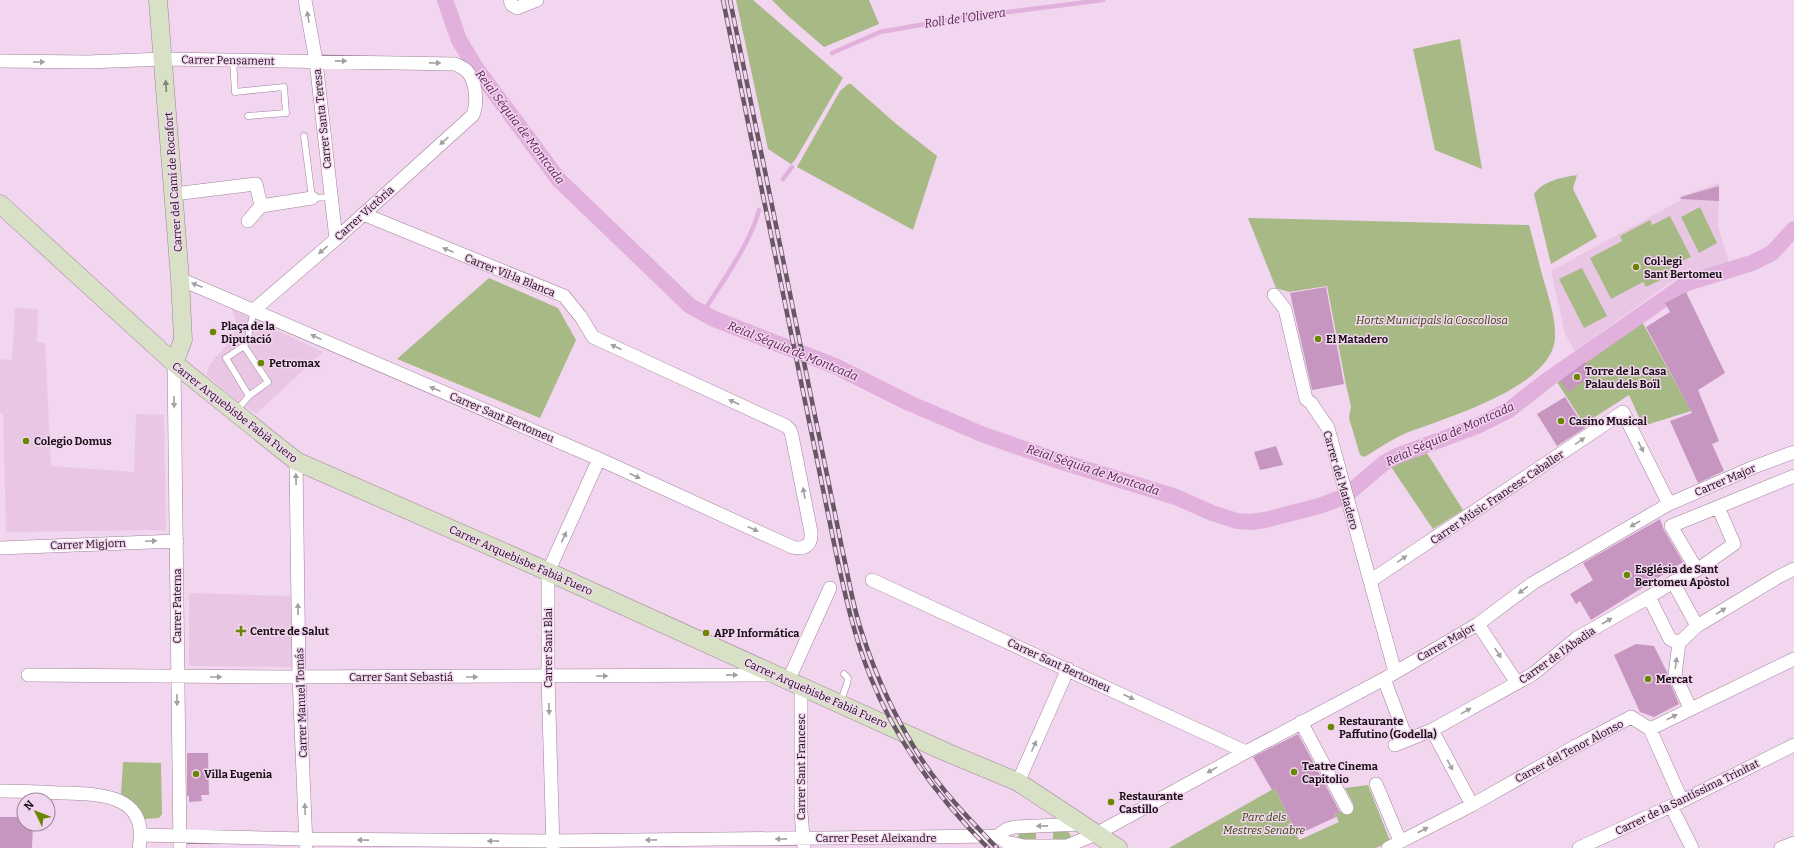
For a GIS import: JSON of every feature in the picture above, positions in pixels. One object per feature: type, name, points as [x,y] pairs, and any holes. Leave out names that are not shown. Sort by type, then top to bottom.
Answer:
[{"type":"street","name":"Carrer del Camí de Rocafort","points":[[158,0],[164,59],[180,279],[182,340],[174,363]]},
{"type":"street","name":"Carrer Santa Teresa","points":[[305,0],[316,61],[336,238]]},
{"type":"street","points":[[510,0],[512,5],[517,8],[537,0]]},
{"type":"street","name":"Carrer Pensament","points":[[0,61],[88,62],[164,59],[456,64],[466,70],[472,80],[476,106],[472,115]]},
{"type":"street","name":"Carrer Victòria","points":[[255,309],[472,115]]},
{"type":"street","points":[[174,194],[256,184],[261,206]]},
{"type":"street","points":[[248,221],[261,206],[312,198]]},
{"type":"street","name":"Carrer Arquebisbe Fabià Fuero","points":[[0,204],[174,363],[234,413],[296,461],[548,572],[946,752],[1018,782],[1118,848]]},
{"type":"street","name":"Carrer Vil·la Blanca","points":[[363,214],[564,296],[581,317],[593,337],[770,418],[790,430],[812,532]]},
{"type":"street","name":"Carrer Sant Bertomeu","points":[[180,279],[255,309],[398,373],[599,459],[792,547],[801,549],[806,547],[810,542],[812,532]]},
{"type":"street","name":"Carrer del Matadero","points":[[1274,295],[1285,309],[1306,399],[1311,403],[1328,428],[1370,581],[1390,675],[1401,743]]},
{"type":"street","name":"Carrer Paterna","points":[[174,363],[180,842]]},
{"type":"street","name":"Carrer Músic Francesc Caballer","points":[[1370,581],[1623,412],[1669,504]]},
{"type":"street","name":"Carrer Major","points":[[996,836],[1006,842],[1024,846],[1067,846],[1096,834],[1390,675],[1478,624],[1534,582],[1669,504],[1794,452]]},
{"type":"street","name":"Carrer Sant Blai","points":[[553,845],[548,677],[548,572],[599,459]]},
{"type":"street","name":"Carrer Manuel Tomás","points":[[296,461],[299,677],[306,844]]},
{"type":"street","points":[[1697,570],[1671,526],[1794,476]]},
{"type":"street","name":"Carrer de l'Abadia","points":[[1401,743],[1432,730],[1533,674],[1577,638],[1673,582],[1697,570],[1734,544],[1718,507]]},
{"type":"street","name":"Carrer Migjorn","points":[[0,548],[177,541]]},
{"type":"street","points":[[1690,708],[1675,675],[1679,643],[1697,626],[1778,577],[1794,569]]},
{"type":"street","name":"Carrer Sant Bertomeu","points":[[872,580],[1246,752]]},
{"type":"street","points":[[1673,582],[1697,626]]},
{"type":"street","points":[[788,681],[830,588]]},
{"type":"street","points":[[1649,597],[1670,638],[1679,643]]},
{"type":"street","points":[[1478,624],[1517,683]]},
{"type":"street","points":[[1692,848],[1650,729],[1690,708],[1794,659]]},
{"type":"street","points":[[1018,782],[1068,669]]},
{"type":"street","name":"Carrer Sant Sebastiá","points":[[28,675],[177,677],[548,677],[788,681]]},
{"type":"street","name":"Carrer Sant Francesc","points":[[788,681],[803,843]]},
{"type":"street","name":"Carrer del Tenor Alonso","points":[[1388,848],[1472,805],[1576,746],[1631,717],[1650,729]]},
{"type":"street","points":[[1301,722],[1347,808]]},
{"type":"street","points":[[1432,730],[1472,805]]},
{"type":"street","name":"Carrer de la Santíssima Trinitat","points":[[1579,848],[1677,804],[1794,745]]},
{"type":"street","points":[[1376,784],[1400,841]]},
{"type":"street","points":[[0,791],[106,795],[127,805],[136,816],[140,842]]},
{"type":"street","points":[[996,836],[1007,829],[1015,827],[1081,824]]},
{"type":"street","name":"Carrer Peset Aleixandre","points":[[140,842],[553,845],[803,843],[996,836]]},
{"type":"street","points":[[960,838],[971,848]]},
{"type":"street","points":[[1781,848],[1794,843]]},
{"type":"lane","points":[[233,60],[235,92],[284,87],[286,113],[248,116]]},
{"type":"lane","points":[[304,136],[312,198],[332,197]]},
{"type":"lane","points":[[249,396],[226,358],[244,346],[248,337],[255,309]]},
{"type":"lane","points":[[234,413],[249,396],[268,382],[244,346]]},
{"type":"lane","points":[[839,704],[847,684],[848,678],[844,674]]},
{"type":"shaded area","name":"Col·legi Sant Bertomeu","points":[[1719,183],[1718,226],[1729,263],[1678,277],[1575,351],[1565,334],[1551,271],[1681,200],[1679,197]]},
{"type":"shaded area","name":"Colegio Domus","points":[[15,308],[38,309],[37,342],[45,343],[51,466],[134,472],[136,414],[164,415],[166,530],[6,532],[3,413],[0,413],[0,359],[12,360]]},
{"type":"shaded area","name":"Petromax","points":[[232,309],[323,352],[256,414],[207,375],[208,367],[231,339],[237,326]]},
{"type":"shaded area","name":"Centre de Salut","points":[[189,593],[292,596],[295,667],[189,666]]},
{"type":"green space","points":[[736,0],[753,0],[843,78],[795,160],[791,164],[768,149]]},
{"type":"green space","points":[[772,0],[869,0],[879,24],[824,47]]},
{"type":"green space","points":[[1460,39],[1482,169],[1435,150],[1413,49]]},
{"type":"green space","points":[[848,84],[851,84],[895,123],[937,156],[913,230],[797,167],[840,91]]},
{"type":"green space","points":[[1577,175],[1573,189],[1597,237],[1551,264],[1534,194],[1548,183],[1560,178]]},
{"type":"green space","points":[[1700,207],[1717,243],[1699,253],[1681,217]]},
{"type":"green space","points":[[1670,216],[1691,257],[1673,265],[1677,272],[1646,287],[1643,282],[1611,299],[1590,258],[1622,241],[1620,236],[1650,220],[1652,225]]},
{"type":"green space","name":"Horts Municipals la Coscollosa","points":[[1248,218],[1529,225],[1554,320],[1555,334],[1551,353],[1538,369],[1519,384],[1496,397],[1446,419],[1406,433],[1364,457],[1360,455],[1349,418],[1351,406],[1327,286],[1289,292],[1276,288]]},
{"type":"green space","points":[[1582,268],[1607,316],[1584,328],[1559,279]]},
{"type":"green space","points":[[489,278],[558,308],[576,340],[540,418],[397,359]]},
{"type":"green space","points":[[1640,318],[1691,411],[1643,426],[1629,395],[1584,424],[1557,382]]},
{"type":"green space","points":[[1425,450],[1463,510],[1433,529],[1389,464]]},
{"type":"green space","points":[[123,762],[161,763],[162,814],[159,818],[142,819],[131,802],[121,794]]},
{"type":"green space","name":"Parc dels Mestres Senabre","points":[[1368,785],[1390,841],[1376,848],[1169,848],[1275,788],[1299,840],[1339,822],[1335,814],[1354,805],[1345,788]]},
{"type":"green space","points":[[1036,831],[1036,840],[1022,840],[1018,837],[1019,833]]},
{"type":"green space","points":[[1053,831],[1066,831],[1071,837],[1067,840],[1053,840]]},
{"type":"building","points":[[1719,186],[1719,201],[1681,199],[1681,197]]},
{"type":"building","name":"El Matadero","points":[[1326,287],[1344,384],[1312,390],[1290,293]]},
{"type":"building","name":"Col·legi Sant Bertomeu","points":[[1686,292],[1725,373],[1698,390],[1719,441],[1712,444],[1724,471],[1698,483],[1670,421],[1692,413],[1646,327],[1670,312],[1665,303]]},
{"type":"building","name":"Torre de la Casa Palau dels Boïl","points":[[1585,362],[1593,375],[1568,392],[1561,380]]},
{"type":"building","name":"Casino Musical","points":[[1565,397],[1585,428],[1557,446],[1537,414]]},
{"type":"building","points":[[1276,446],[1283,465],[1260,470],[1254,452]]},
{"type":"building","name":"Església de Sant Bertomeu Apòstol","points":[[1660,519],[1664,530],[1683,562],[1591,620],[1580,601],[1576,604],[1570,594],[1593,580],[1583,563]]},
{"type":"building","name":"Mercat","points":[[1636,644],[1654,646],[1667,672],[1679,704],[1654,717],[1640,712],[1614,655]]},
{"type":"building","name":"Teatre Cinema Capitolio","points":[[1298,734],[1340,812],[1335,814],[1336,817],[1297,835],[1275,788],[1272,790],[1253,757]]},
{"type":"building","name":"Villa Eugenia","points":[[187,753],[208,753],[209,795],[201,795],[202,801],[189,802],[189,796],[187,796]]},
{"type":"building","points":[[0,817],[16,817],[16,832],[33,832],[32,848],[0,848]]},
{"type":"waterway","name":"Reial Séquia de Montcada","points":[[445,0],[459,40],[476,68],[559,180],[690,306],[714,319],[835,366],[909,403],[984,435],[1056,460],[1176,497],[1212,513],[1237,521],[1251,522],[1265,520],[1319,506],[1338,499]]},
{"type":"waterway","name":"Roll de l'Olivera","points":[[832,53],[880,32],[954,19],[1103,0]]},
{"type":"waterway","points":[[783,179],[792,167]]},
{"type":"waterway","points":[[703,313],[743,249],[755,223],[759,210]]},
{"type":"waterway","name":"Reial Séquia de Montcada","points":[[1350,492],[1384,463],[1397,456],[1477,426],[1509,410],[1546,381],[1687,283],[1752,263],[1772,253],[1794,229]]},
{"type":"railway","points":[[723,0],[836,553],[846,600],[859,646],[880,700],[892,723],[920,768],[952,809],[988,848]]},
{"type":"railway","points":[[730,0],[843,553],[859,623],[881,682],[896,714],[922,760],[948,795],[997,848]]},
{"type":"place","name":"Col·legi Sant Bertomeu","points":[[1636,267]]},
{"type":"place","name":"Plaça de la Diputació","points":[[213,332]]},
{"type":"place","name":"El Matadero","points":[[1318,339]]},
{"type":"place","name":"Petromax","points":[[261,363]]},
{"type":"place","name":"Torre de la Casa Palau dels Boïl","points":[[1577,377]]},
{"type":"place","name":"Casino Musical","points":[[1561,421]]},
{"type":"place","name":"Colegio Domus","points":[[26,441]]},
{"type":"place","name":"Església de Sant Bertomeu Apòstol","points":[[1627,575]]},
{"type":"place","name":"Centre de Salut","points":[[241,631]]},
{"type":"place","name":"APP Informática","points":[[706,633]]},
{"type":"place","name":"Mercat","points":[[1648,679]]},
{"type":"place","name":"Restaurante Paffutino (Godella)","points":[[1331,727]]},
{"type":"place","name":"Teatre Cinema Capitolio","points":[[1294,772]]},
{"type":"place","name":"Villa Eugenia","points":[[196,774]]},
{"type":"place","name":"Restaurante Castillo","points":[[1111,802]]}]
